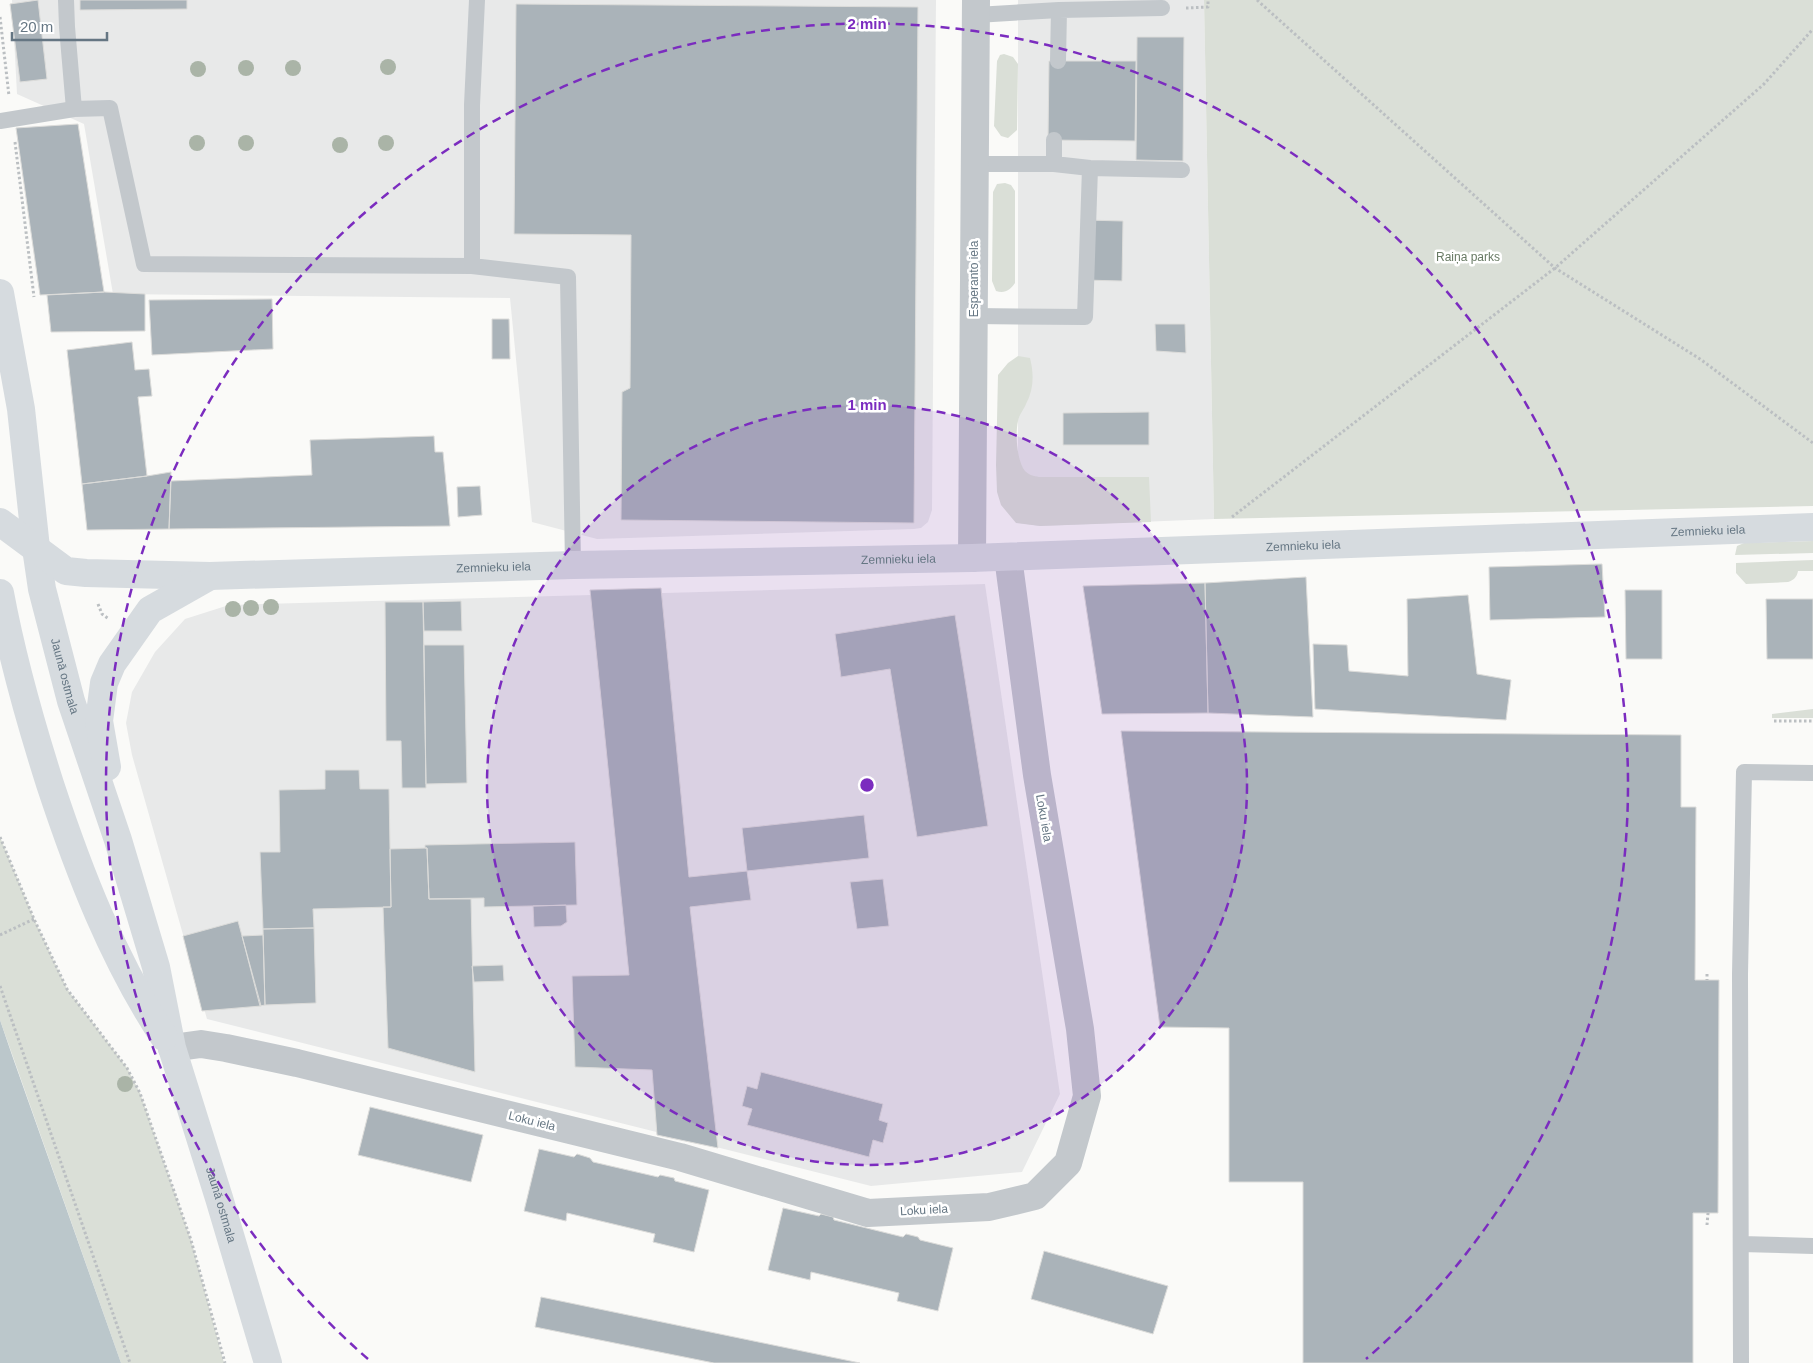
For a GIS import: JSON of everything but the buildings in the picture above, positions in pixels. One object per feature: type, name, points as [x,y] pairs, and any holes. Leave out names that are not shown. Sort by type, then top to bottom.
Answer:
[{"type":"main road","name":"Jaunā ostmala","points":[[0,293],[21,409],[42,590],[71,702],[118,840],[156,967],[172,1048],[268,1363]]},
{"type":"main road","name":"Zemnieku iela","points":[[0,522],[66,571],[210,576],[573,565],[1008,557],[1813,527]]},
{"type":"main road","points":[[118,840],[99,720],[104,683],[112,664],[150,610],[210,576]]},
{"type":"main road","name":"Jaunā ostmala","points":[[0,593],[7,629],[31,723],[64,824],[94,902],[130,981],[172,1048]]},
{"type":"street","name":"Esperanto iela","points":[[972,558],[976,7]]},
{"type":"street","name":"Loku iela","points":[[172,1048],[201,1044],[296,1063],[680,1157],[868,1213],[989,1207],[1035,1196],[1068,1163],[1087,1096],[1080,1029],[1037,775],[1008,557]]},
{"type":"lane","points":[[66,0],[74,109]]},
{"type":"lane","points":[[472,266],[472,105],[477,0]]},
{"type":"lane","points":[[976,7],[1059,10],[1162,8]]},
{"type":"lane","points":[[1058,61],[1059,10]]},
{"type":"lane","points":[[6,120],[74,109],[110,108],[144,264],[472,266],[568,278],[573,565]]},
{"type":"lane","points":[[1054,140],[1054,164]]},
{"type":"lane","points":[[975,164],[1054,164],[1090,168],[1182,170]]},
{"type":"lane","points":[[974,316],[1085,317],[1090,168]]},
{"type":"lane","points":[[1741,1363],[1740,974],[1744,772],[1813,773]]},
{"type":"lane","points":[[1741,1244],[1813,1246]]},
{"type":"path","points":[[1257,0],[1555,268],[1700,359],[1813,443]]},
{"type":"path","points":[[0,17],[6,120],[35,303]]},
{"type":"path","points":[[1227,521],[1555,268],[1764,84],[1813,29]]},
{"type":"path","points":[[86,573],[102,614],[132,636]]},
{"type":"path","points":[[1774,721],[1813,721]]},
{"type":"path","points":[[0,837],[34,919],[67,990],[127,1068],[140,1093],[191,1240],[225,1363]]},
{"type":"path","points":[[0,935],[34,919]]},
{"type":"path","points":[[1707,974],[1707,980]]},
{"type":"path","points":[[0,986],[130,1363]]},
{"type":"path","points":[[1707,1225],[1708,1213]]},
{"type":"shaded area","points":[[12,0],[936,0],[932,510],[928,522],[921,528],[914,529],[597,539],[532,522],[510,298],[113,294],[84,124],[17,94]]},
{"type":"shaded area","points":[[1018,0],[1204,0],[1214,519],[1040,526],[1020,523],[1018,454]]},
{"type":"shaded area","points":[[985,584],[1060,1094],[1022,1172],[871,1186],[207,1019],[132,755],[126,723],[132,692],[155,652],[185,619],[229,605]]},
{"type":"shaded area","points":[[0,1020],[13,1058],[121,1363],[0,1363]]},
{"type":"green space","name":"Raiņa parks","points":[[1204,0],[1813,0],[1813,506],[1214,519]]},
{"type":"green space","points":[[1004,54],[1013,57],[1018,64],[1017,130],[1008,138],[1001,136],[994,126],[997,61],[1000,55]]},
{"type":"green space","points":[[1005,183],[1011,185],[1015,191],[1015,283],[1005,292],[1002,292],[996,291],[992,281],[993,192],[997,184]]},
{"type":"green space","points":[[1018,356],[1030,358],[1033,376],[1031,393],[1019,417],[1017,426],[1018,454],[1025,471],[1039,477],[1149,477],[1151,522],[1040,526],[1016,523],[1001,505],[997,492],[996,465],[998,375],[1008,363]]},
{"type":"green space","points":[[1813,541],[1813,553],[1735,555],[1737,546],[1744,543]]},
{"type":"green space","points":[[1813,560],[1813,571],[1798,571],[1795,578],[1788,582],[1746,584],[1736,573],[1736,563]]},
{"type":"green space","points":[[1813,709],[1813,718],[1772,718],[1772,714]]},
{"type":"green space","points":[[0,837],[34,919],[67,989],[127,1068],[140,1093],[191,1240],[224,1363],[121,1363],[0,1020]]}]
